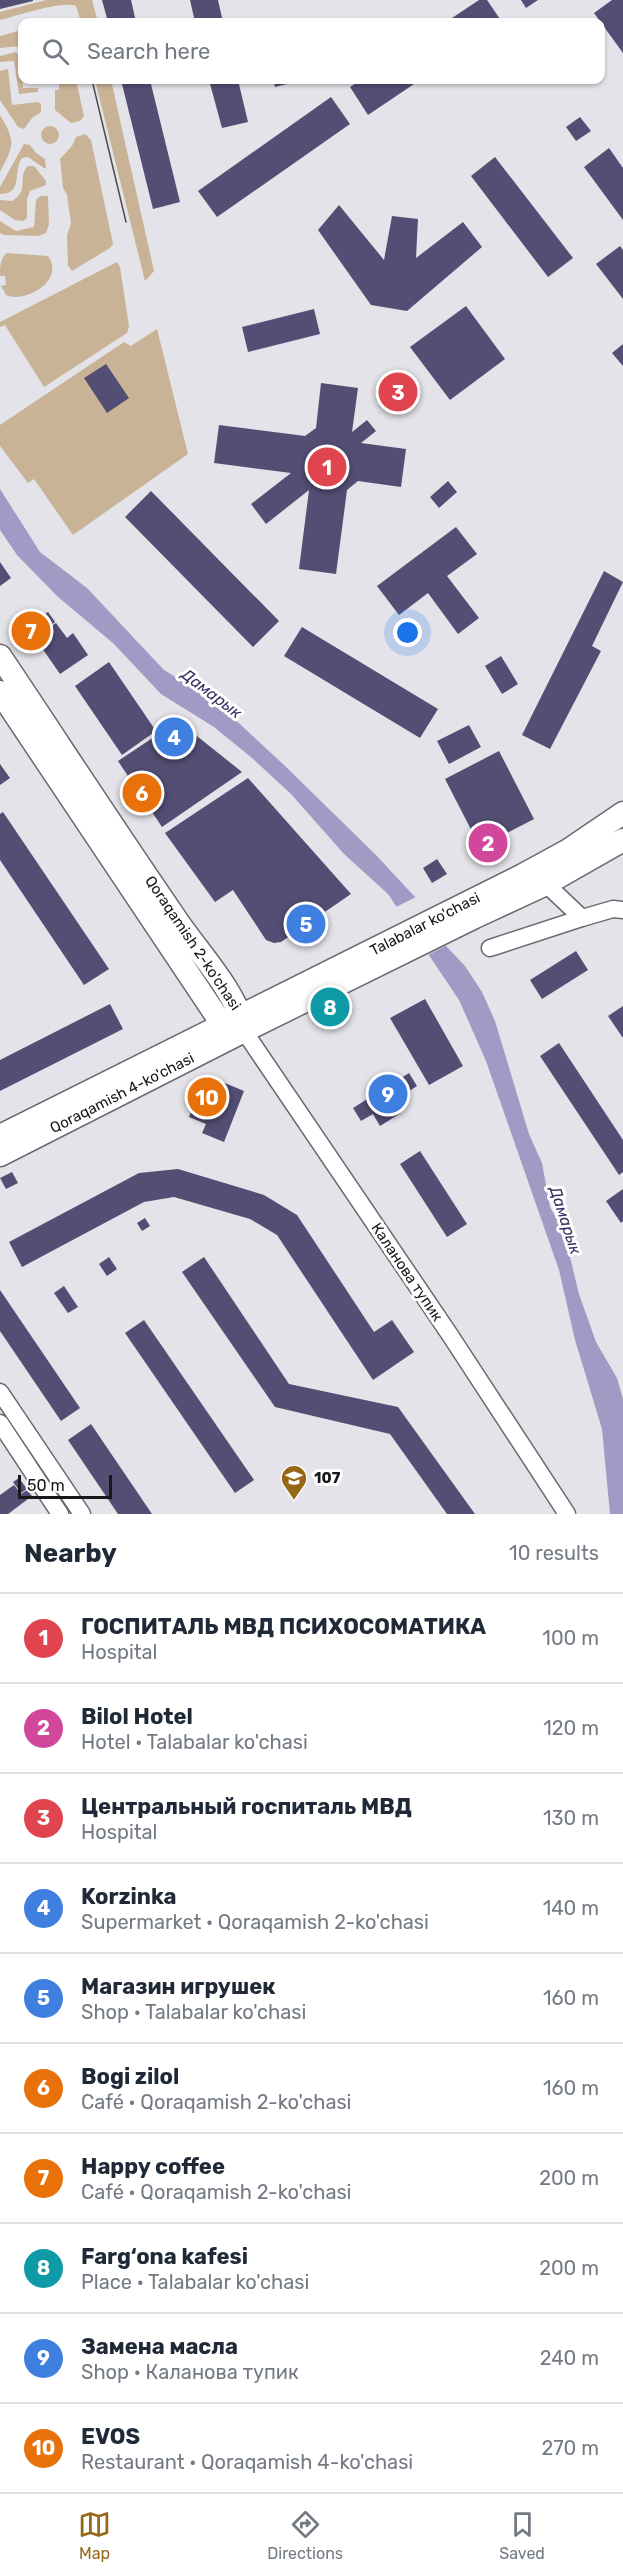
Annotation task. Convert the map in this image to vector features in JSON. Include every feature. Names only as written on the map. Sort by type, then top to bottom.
[{"type":"main road","name":"Qoraqamish 2-ko'chasi","points":[[0,656],[236,1023]]},
{"type":"main road","name":"Qoraqamish 2-ko'chasi","points":[[0,692],[236,1023]]},
{"type":"main road","name":"Talabalar ko'chasi","points":[[236,1023],[471,910],[623,813]]},
{"type":"main road","name":"Talabalar ko'chasi","points":[[471,910],[546,884],[623,840]]},
{"type":"main road","name":"Qoraqamish 4-ko'chasi","points":[[0,1136],[236,1023]]},
{"type":"main road","name":"Qoraqamish 4-ko'chasi","points":[[0,1155],[236,1023]]},
{"type":"street","points":[[546,884],[582,918]]},
{"type":"street","points":[[490,948],[613,909],[623,910]]},
{"type":"street","name":"Каланова тупик","points":[[236,1023],[450,1335],[567,1514]]},
{"type":"street","points":[[0,1392],[82,1514]]},
{"type":"street","points":[[0,1423],[60,1514]]},
{"type":"shaded area","points":[[46,0],[92,0],[97,18],[80,18],[76,6],[70,5],[50,7],[0,20],[0,12]]},
{"type":"shaded area","points":[[18,31],[18,46],[0,48],[0,36]]},
{"type":"shaded area","points":[[15,52],[18,54],[18,84],[23,84],[23,88],[38,88],[38,92],[19,94],[14,61],[0,62],[0,56]]},
{"type":"shaded area","points":[[8,69],[12,105],[38,102],[41,104],[41,112],[32,118],[24,129],[18,127],[0,100],[0,71]]},
{"type":"shaded area","points":[[59,84],[77,84],[84,116],[80,121],[71,123],[55,110],[55,90],[59,90]]},
{"type":"shaded area","points":[[96,84],[112,84],[154,271],[145,281]]},
{"type":"shaded area","points":[[0,115],[9,132],[11,144],[0,172]]},
{"type":"shaded area","points":[[50,126],[56,129],[59,135],[56,141],[50,144],[44,141],[41,135],[44,129]]},
{"type":"shaded area","points":[[85,134],[91,140],[113,244],[72,271],[68,266],[67,235],[71,223],[67,195],[63,188],[60,159],[72,146],[76,137]]},
{"type":"shaded area","points":[[24,144],[30,145],[45,159],[46,168],[28,157],[22,158],[15,186],[7,193],[0,194],[0,187]]},
{"type":"shaded area","points":[[28,166],[34,166],[46,181],[46,185],[30,191],[27,199],[27,218],[23,221],[15,220],[0,210],[0,200],[12,201],[18,197],[22,188],[23,175]]},
{"type":"shaded area","points":[[40,196],[48,196],[49,224],[46,233],[38,236],[0,233],[0,221],[16,231],[34,227],[36,200]]},
{"type":"shaded area","points":[[7,253],[48,256],[52,265],[52,273],[48,281],[41,288],[23,296],[6,295],[1,286],[6,285],[5,276],[0,276],[0,267]]},
{"type":"shaded area","points":[[117,262],[120,267],[129,326],[127,333],[44,387],[5,325],[0,327],[0,322]]},
{"type":"shaded area","points":[[157,329],[188,454],[73,535],[34,479],[28,483],[0,446],[0,425],[124,342],[131,346]]},
{"type":"shaded area","points":[[0,489],[40,552],[87,588],[164,670],[216,702],[376,855],[415,897],[446,946],[465,966],[482,992],[495,1021],[529,1134],[542,1163],[550,1207],[564,1232],[579,1294],[596,1342],[617,1378],[623,1399],[623,1514],[610,1514],[602,1429],[575,1340],[559,1270],[486,1061],[459,1000],[388,894],[344,854],[291,794],[214,727],[161,694],[114,644],[57,596],[17,555],[0,530]]},
{"type":"pier","points":[[418,896],[449,944],[426,956],[394,908]]},
{"type":"building","points":[[0,0],[33,0],[33,1],[0,9]]},
{"type":"building","points":[[102,0],[131,0],[135,18],[107,18]]},
{"type":"building","points":[[190,0],[218,0],[222,18],[194,18]]},
{"type":"building","points":[[479,0],[487,0],[499,18],[452,18]]},
{"type":"building","points":[[521,0],[538,0],[526,8]]},
{"type":"building","points":[[612,0],[623,0],[623,53],[605,28],[605,18],[598,18],[594,13]]},
{"type":"building","points":[[122,84],[151,84],[180,202],[153,209]]},
{"type":"building","points":[[210,84],[239,84],[248,122],[222,128]]},
{"type":"building","points":[[355,84],[414,84],[368,115],[350,87]]},
{"type":"building","points":[[331,97],[350,124],[217,217],[198,191]]},
{"type":"building","points":[[580,117],[591,131],[576,141],[566,127]]},
{"type":"building","points":[[609,148],[623,168],[623,220],[584,167]]},
{"type":"building","points":[[495,157],[573,258],[548,277],[471,176]]},
{"type":"building","points":[[339,205],[384,260],[392,216],[418,219],[416,258],[463,222],[482,247],[407,311],[371,305],[318,230]]},
{"type":"building","points":[[620,246],[623,250],[623,299],[596,264]]},
{"type":"building","points":[[466,306],[505,359],[450,400],[410,347]]},
{"type":"building","points":[[314,309],[320,334],[248,352],[242,327]]},
{"type":"building","points":[[623,344],[623,366],[612,353]]},
{"type":"building","points":[[106,364],[129,398],[107,413],[84,378]]},
{"type":"building","points":[[321,383],[358,388],[352,432],[367,420],[376,431],[361,443],[406,449],[401,487],[358,481],[347,490],[336,574],[299,569],[309,490],[266,524],[251,504],[291,473],[214,463],[219,425],[305,436],[316,428]]},
{"type":"building","points":[[448,481],[457,492],[439,508],[430,497]]},
{"type":"building","points":[[151,491],[279,621],[253,647],[125,517]]},
{"type":"building","points":[[456,527],[477,554],[447,576],[479,618],[458,634],[428,593],[399,615],[377,586]]},
{"type":"building","points":[[0,562],[11,578],[0,586]]},
{"type":"building","points":[[604,571],[623,582],[592,646],[601,651],[550,749],[522,735]]},
{"type":"building","points":[[48,612],[55,622],[35,636],[27,626]]},
{"type":"building","points":[[56,623],[67,638],[73,633],[88,655],[60,674],[35,638]]},
{"type":"building","points":[[302,627],[438,709],[420,738],[284,656]]},
{"type":"building","points":[[501,656],[518,684],[502,694],[485,666]]},
{"type":"building","points":[[109,662],[156,731],[122,755],[75,686]]},
{"type":"building","points":[[178,721],[242,772],[162,827],[118,761]]},
{"type":"building","points":[[469,725],[481,747],[449,764],[437,741]]},
{"type":"building","points":[[499,751],[534,819],[480,847],[445,779]]},
{"type":"building","points":[[0,764],[10,778],[0,785]]},
{"type":"building","points":[[248,778],[351,894],[281,942],[274,943],[266,940],[233,890],[215,902],[165,833]]},
{"type":"building","points":[[3,812],[109,969],[84,985],[0,860],[0,814]]},
{"type":"building","points":[[437,859],[447,874],[432,883],[423,868]]},
{"type":"building","points":[[576,951],[588,970],[542,999],[530,980]]},
{"type":"building","points":[[338,996],[344,1007],[322,1018],[317,1007]]},
{"type":"building","points":[[425,999],[463,1066],[429,1085],[390,1018]]},
{"type":"building","points":[[110,1004],[123,1029],[0,1091],[0,1060]]},
{"type":"building","points":[[623,1006],[623,1038],[608,1016]]},
{"type":"building","points":[[559,1043],[623,1140],[623,1172],[619,1175],[540,1056]]},
{"type":"building","points":[[409,1073],[417,1086],[393,1101],[401,1113],[380,1126],[373,1114],[361,1121],[353,1108]]},
{"type":"building","points":[[220,1081],[244,1091],[224,1142],[202,1133],[206,1124],[189,1117],[201,1085],[216,1091]]},
{"type":"building","points":[[420,1151],[467,1224],[447,1237],[400,1164]]},
{"type":"building","points":[[178,1169],[264,1195],[297,1215],[374,1332],[392,1320],[414,1352],[373,1380],[277,1235],[250,1219],[174,1197],[144,1202],[22,1267],[9,1242],[139,1173]]},
{"type":"building","points":[[12,1172],[18,1183],[6,1189],[0,1178]]},
{"type":"building","points":[[623,1189],[623,1221],[621,1223],[606,1201]]},
{"type":"building","points":[[145,1218],[150,1226],[142,1231],[137,1223]]},
{"type":"building","points":[[109,1257],[117,1269],[107,1276],[99,1264]]},
{"type":"building","points":[[204,1257],[289,1384],[398,1407],[475,1514],[447,1514],[390,1434],[275,1407],[182,1272]]},
{"type":"building","points":[[64,1286],[78,1307],[68,1313],[54,1293]]},
{"type":"building","points":[[0,1290],[80,1408],[61,1421],[0,1331]]},
{"type":"building","points":[[144,1320],[254,1480],[235,1493],[125,1333]]},
{"type":"building","points":[[91,1424],[152,1514],[118,1514],[68,1440]]},
{"type":"building","points":[[19,1478],[27,1489],[21,1493],[13,1482]]},
{"type":"building","points":[[14,1485],[21,1494],[27,1490],[32,1496],[8,1514],[0,1514],[0,1495]]},
{"type":"tram line","points":[[93,84],[126,222]]},
{"type":"place","name":"Центральный госпиталь МВД","points":[[398,392]]},
{"type":"place","name":"ГОСПИТАЛЬ МВД ПСИХОСОМАТИКА","points":[[327,467]]},
{"type":"place","name":"Happy coffee","points":[[31,631]]},
{"type":"place","name":"Korzinka","points":[[174,737]]},
{"type":"place","name":"Bogi zilol","points":[[142,793]]},
{"type":"place","name":"Bilol Hotel","points":[[488,843]]},
{"type":"place","name":"Магазин игрушек","points":[[306,924]]},
{"type":"place","name":"Farg‘ona kafesi","points":[[330,1007]]},
{"type":"place","name":"Замена масла","points":[[388,1094]]},
{"type":"place","name":"EVOS","points":[[207,1097]]},
{"type":"place","name":"107","points":[[294,1501]]},
{"type":"water label","name":"Дамарык","points":[[212,693]]},
{"type":"water label","name":"Дамарык","points":[[566,1220]]}]
